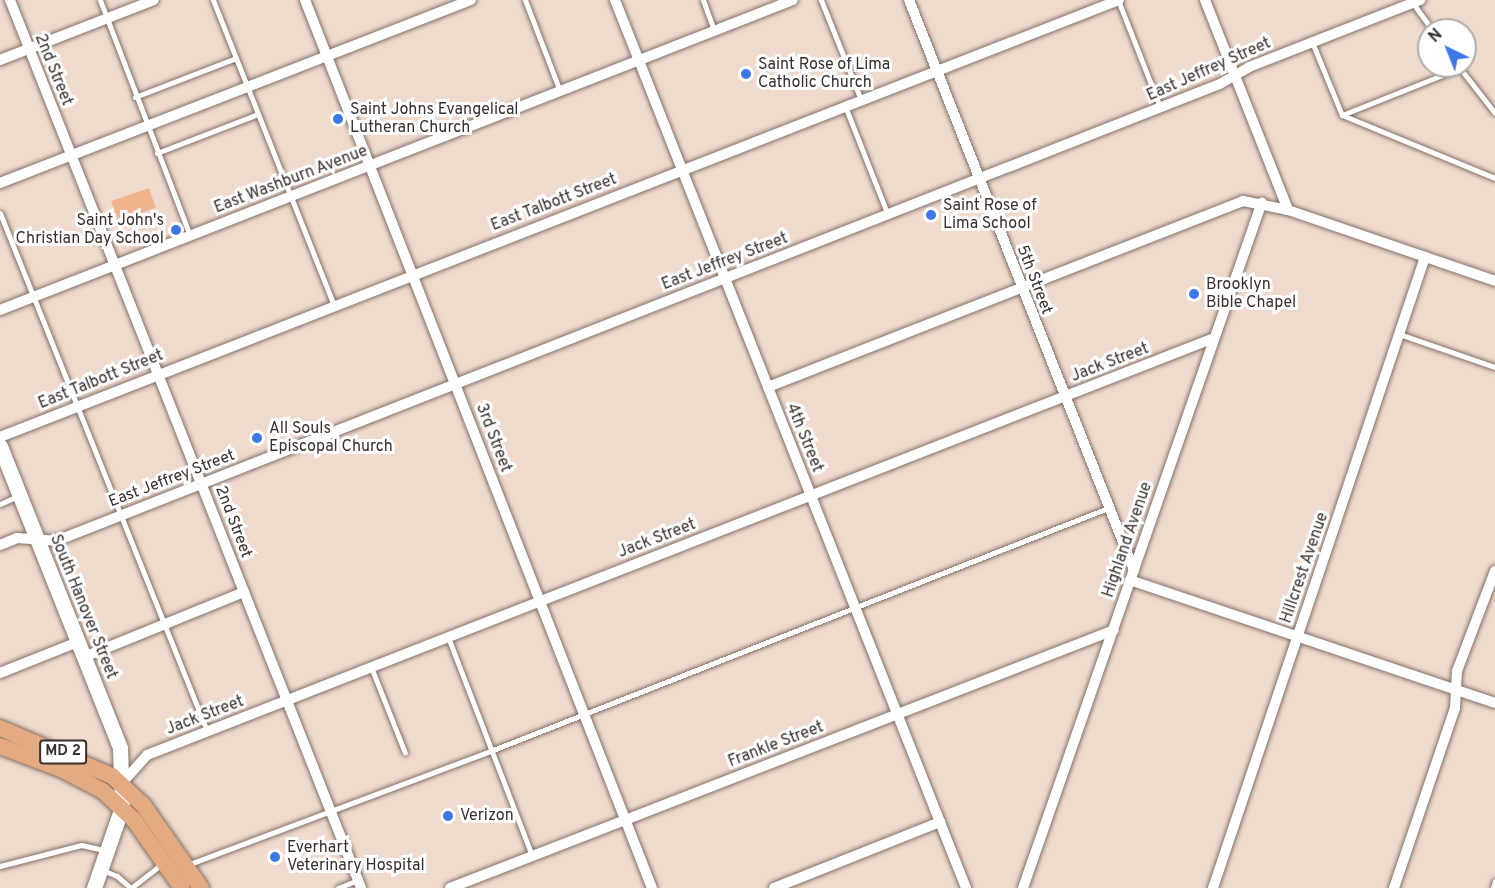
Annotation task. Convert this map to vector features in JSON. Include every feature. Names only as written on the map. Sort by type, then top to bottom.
[{"type":"main road","name":"South Hanover Street","points":[[0,446],[120,748],[122,807]]},
{"type":"main road","name":"MD 2","points":[[0,728],[67,753],[122,783],[144,806],[201,888]]},
{"type":"main road","name":"MD 2","points":[[0,746],[87,781],[122,807],[182,888]]},
{"type":"main road","points":[[91,887],[100,870],[122,807]]},
{"type":"street","name":"2nd Street","points":[[9,0],[359,884]]},
{"type":"street","points":[[0,60],[154,0]]},
{"type":"street","name":"3rd Street","points":[[305,0],[627,819],[652,888]]},
{"type":"street","points":[[0,183],[471,0]]},
{"type":"street","name":"4th Street","points":[[615,0],[966,888]]},
{"type":"street","name":"East Washburn Avenue","points":[[0,310],[794,0]]},
{"type":"street","name":"5th Street","points":[[909,0],[1108,508],[1132,575]]},
{"type":"street","name":"East Talbott Street","points":[[0,437],[1118,0]]},
{"type":"street","points":[[1205,0],[1288,210]]},
{"type":"street","name":"East Jeffrey Street","points":[[0,545],[17,538],[56,541],[1161,108],[1312,42],[1415,1]]},
{"type":"street","points":[[768,387],[1243,201],[1262,202],[1288,210],[1495,281]]},
{"type":"street","name":"Highland Avenue","points":[[1023,888],[1262,202]]},
{"type":"street","name":"Hillcrest Avenue","points":[[1213,888],[1425,257]]},
{"type":"street","name":"Jack Street","points":[[122,783],[147,755],[1214,338]]},
{"type":"street","points":[[1394,888],[1455,708],[1457,671],[1495,571]]},
{"type":"street","points":[[1132,575],[1298,637],[1495,704]]},
{"type":"street","points":[[84,657],[244,592]]},
{"type":"street","name":"Frankle Street","points":[[450,888],[1114,630]]},
{"type":"street","points":[[1,668],[78,642]]},
{"type":"street","points":[[774,888],[940,822]]},
{"type":"lane","points":[[100,0],[104,19],[190,236]]},
{"type":"lane","points":[[213,0],[333,305]]},
{"type":"lane","points":[[525,0],[561,91]]},
{"type":"lane","points":[[703,0],[714,31]]},
{"type":"lane","points":[[821,0],[861,100]]},
{"type":"lane","points":[[1118,0],[1161,108]]},
{"type":"lane","points":[[1415,1],[1425,18]]},
{"type":"lane","points":[[1312,42],[1342,115],[1495,178]]},
{"type":"lane","points":[[135,97],[236,58]]},
{"type":"lane","points":[[1342,115],[1432,78]]},
{"type":"lane","points":[[1468,78],[1495,113]]},
{"type":"lane","points":[[845,106],[888,214]]},
{"type":"lane","points":[[157,153],[258,114]]},
{"type":"lane","points":[[0,213],[207,732]]},
{"type":"lane","points":[[1400,334],[1495,367]]},
{"type":"lane","points":[[0,504],[20,496]]},
{"type":"lane","points":[[186,866],[493,750],[584,712],[1108,508]]},
{"type":"lane","points":[[448,637],[532,856]]},
{"type":"lane","points":[[371,667],[405,753]]},
{"type":"lane","points":[[0,866],[81,845],[106,850]]},
{"type":"lane","points":[[100,870],[117,876],[131,888],[164,862]]},
{"type":"lane","points":[[1493,888],[1495,881]]},
{"type":"lane","points":[[338,888],[359,884]]},
{"type":"shaded area","points":[[149,188],[156,208],[118,221],[111,201]]},
{"type":"place","name":"Saint Rose of Lima Catholic Church","points":[[746,74]]},
{"type":"place","name":"Saint Johns Evangelical Lutheran Church","points":[[338,119]]},
{"type":"place","name":"Saint Rose of Lima School","points":[[931,215]]},
{"type":"place","name":"Saint John's Christian Day School","points":[[176,230]]},
{"type":"place","name":"Brooklyn Bible Chapel","points":[[1194,294]]},
{"type":"place","name":"All Souls Episcopal Church","points":[[257,438]]},
{"type":"place","name":"Verizon","points":[[448,816]]},
{"type":"place","name":"Everhart Veterinary Hospital","points":[[275,857]]}]
